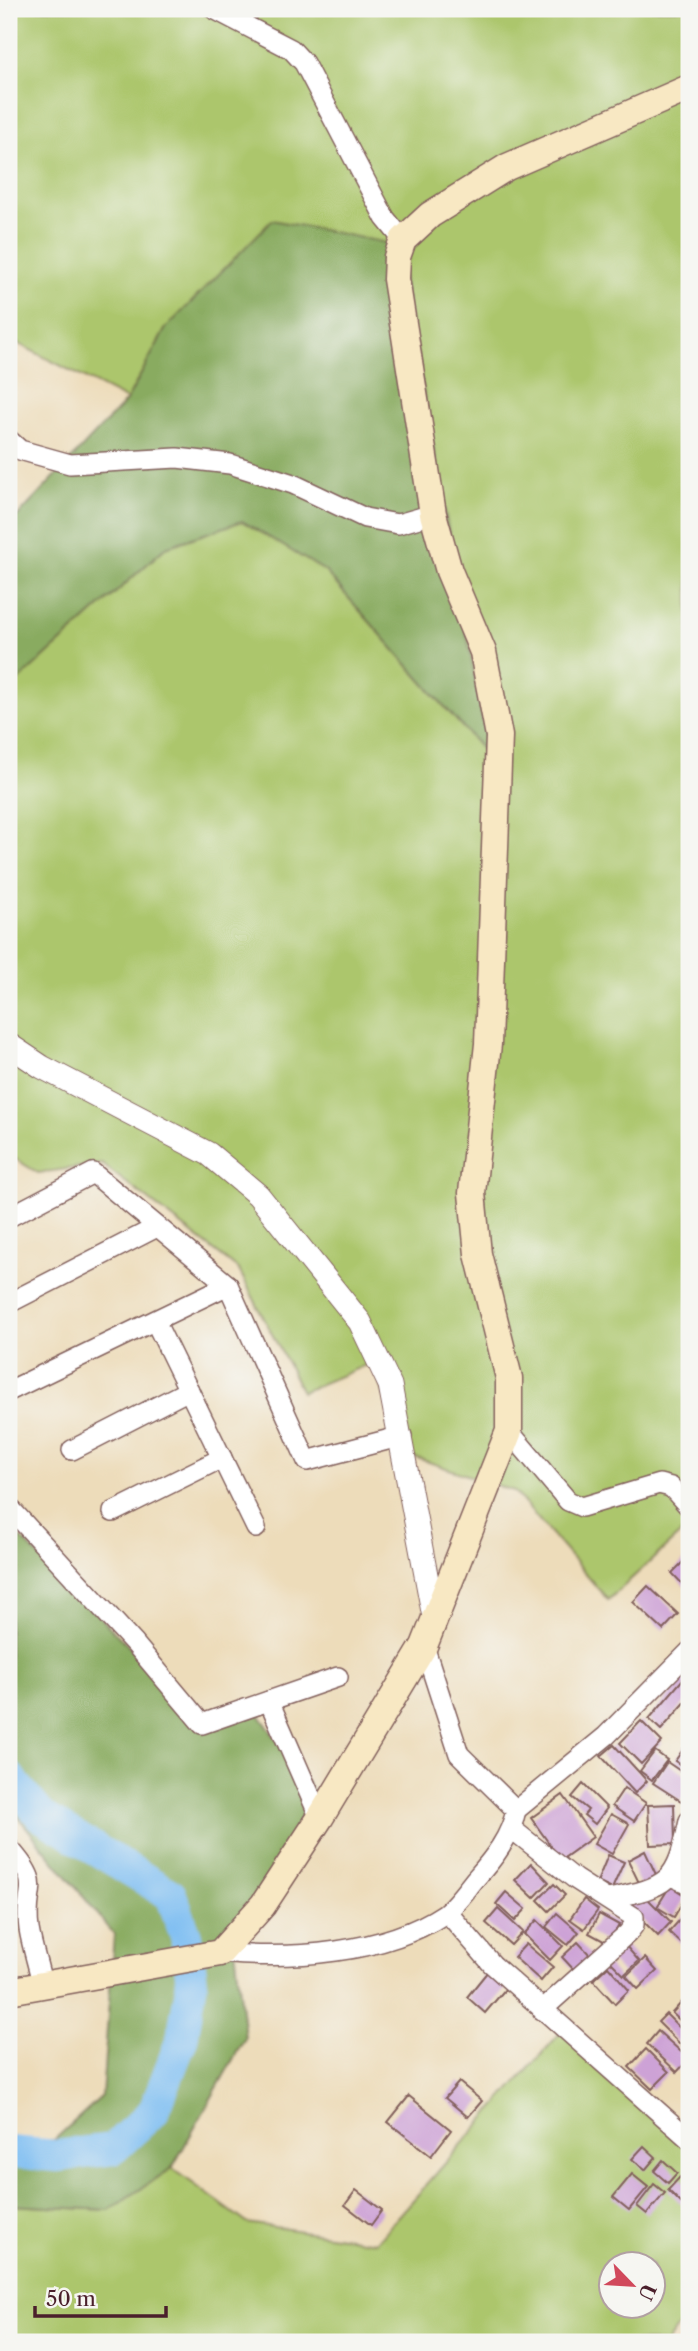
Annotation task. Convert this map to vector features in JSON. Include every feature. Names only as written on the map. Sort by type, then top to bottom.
[{"type":"main road","points":[[9,1991],[199,1957],[263,1905],[320,1818],[424,1646],[509,1431],[509,1378],[478,1254],[472,1193],[488,1044],[499,736],[483,652],[449,571],[433,514],[396,279],[397,257],[403,240],[430,215],[507,167],[685,90]]},
{"type":"street","points":[[214,9],[291,49],[303,64],[385,218],[403,240]]},
{"type":"street","points":[[13,449],[70,464],[177,458],[230,464],[293,484],[365,518],[398,524],[433,514]]},
{"type":"street","points":[[9,1045],[42,1067],[209,1154],[258,1195],[360,1322],[390,1385],[435,1617]]},
{"type":"street","points":[[9,1217],[93,1173],[228,1285],[307,1461],[401,1436]]},
{"type":"street","points":[[9,1303],[157,1227]]},
{"type":"street","points":[[9,1391],[228,1285]]},
{"type":"street","points":[[155,1321],[256,1528]]},
{"type":"street","points":[[72,1450],[189,1390]]},
{"type":"street","points":[[509,1431],[568,1501],[582,1507],[659,1484],[671,1487],[689,1507]]},
{"type":"street","points":[[113,1512],[222,1458]]},
{"type":"street","points":[[9,1507],[135,1644],[202,1724],[338,1677]]},
{"type":"street","points":[[424,1646],[459,1754],[514,1819],[575,1879],[634,1917],[634,1926],[542,2010]]},
{"type":"street","points":[[199,1957],[267,1958],[318,1954],[397,1936],[424,1926],[447,1912],[485,1868],[514,1819],[606,1736],[689,1652]]},
{"type":"street","points":[[269,1701],[320,1818]]},
{"type":"street","points":[[608,1899],[652,1889],[671,1876],[683,1853],[689,1821]]},
{"type":"street","points":[[9,1848],[28,1869],[32,1888],[29,1926],[43,1983]]},
{"type":"street","points":[[671,1876],[689,1884]]},
{"type":"street","points":[[447,1912],[492,1964],[689,2139]]},
{"type":"green space","points":[[9,9],[689,9],[689,1526],[608,1600],[514,1491],[405,1454],[373,1362],[302,1392],[239,1270],[102,1164],[38,1173],[9,1155],[9,689],[166,547],[242,521],[325,571],[488,756],[166,328],[127,400],[9,339]]},
{"type":"green space","points":[[272,220],[397,245],[489,757],[325,571],[242,521],[166,547],[9,689],[9,520],[19,515],[127,400],[166,328]]},
{"type":"green space","points":[[9,1526],[203,1721],[256,1710],[314,1792],[235,1947],[245,2038],[172,2168],[109,2210],[9,2205],[9,2145],[54,2140],[102,2096],[114,1934],[9,1806]]},
{"type":"green space","points":[[561,2032],[689,2147],[689,2311],[667,2342],[9,2342],[9,2205],[109,2210],[172,2168],[247,2223],[376,2242]]},
{"type":"building","points":[[687,1558],[689,1560],[689,1591],[672,1573]]},
{"type":"building","points":[[648,1586],[678,1614],[663,1630],[633,1602]]},
{"type":"building","points":[[684,1678],[689,1682],[689,1698],[661,1730],[649,1719]]},
{"type":"building","points":[[641,1721],[662,1742],[641,1764],[620,1743]]},
{"type":"building","points":[[689,1741],[689,1771],[675,1761]]},
{"type":"building","points":[[614,1745],[647,1781],[635,1793],[601,1756]]},
{"type":"building","points":[[655,1751],[667,1760],[652,1780],[640,1771]]},
{"type":"building","points":[[667,1762],[689,1777],[689,1789],[681,1801],[653,1783]]},
{"type":"building","points":[[583,1784],[607,1808],[595,1824],[584,1815],[588,1810],[572,1797]]},
{"type":"building","points":[[624,1788],[646,1803],[634,1821],[612,1806]]},
{"type":"building","points":[[563,1795],[593,1837],[561,1860],[531,1818]]},
{"type":"building","points":[[674,1804],[675,1844],[650,1845],[648,1805]]},
{"type":"building","points":[[611,1814],[629,1824],[612,1854],[594,1844]]},
{"type":"building","points":[[645,1851],[659,1881],[642,1889],[628,1860]]},
{"type":"building","points":[[608,1855],[624,1862],[612,1889],[597,1882]]},
{"type":"building","points":[[531,1863],[549,1882],[534,1898],[515,1880]]},
{"type":"building","points":[[554,1884],[565,1895],[549,1911],[538,1900]]},
{"type":"building","points":[[670,1886],[686,1896],[674,1917],[657,1907]]},
{"type":"building","points":[[506,1892],[526,1909],[515,1921],[496,1904]]},
{"type":"building","points":[[643,1894],[671,1922],[658,1936],[629,1907]]},
{"type":"building","points":[[584,1899],[598,1910],[584,1929],[570,1919]]},
{"type":"building","points":[[498,1909],[523,1932],[511,1945],[486,1923]]},
{"type":"building","points":[[557,1913],[579,1932],[568,1945],[546,1927]]},
{"type":"building","points":[[599,1914],[619,1925],[609,1944],[589,1933]]},
{"type":"building","points":[[685,1914],[689,1918],[689,1951],[669,1932]]},
{"type":"building","points":[[537,1920],[563,1946],[550,1960],[524,1934]]},
{"type":"building","points":[[578,1942],[591,1956],[575,1971],[562,1957]]},
{"type":"building","points":[[526,1944],[553,1967],[541,1981],[514,1957]]},
{"type":"building","points":[[625,1945],[639,1961],[624,1975],[609,1960]]},
{"type":"building","points":[[645,1958],[657,1971],[638,1989],[626,1976]]},
{"type":"building","points":[[608,1966],[629,1990],[615,2004],[593,1980]]},
{"type":"building","points":[[488,1971],[507,1987],[485,2013],[467,1997]]},
{"type":"building","points":[[683,2001],[689,2006],[689,2029],[672,2013]]},
{"type":"building","points":[[666,2014],[689,2037],[688,2052],[658,2022]]},
{"type":"building","points":[[658,2031],[689,2059],[677,2072],[647,2044]]},
{"type":"building","points":[[646,2049],[669,2072],[652,2089],[629,2067]]},
{"type":"building","points":[[459,2082],[482,2101],[468,2117],[445,2098]]},
{"type":"building","points":[[409,2096],[451,2130],[431,2156],[388,2122]]},
{"type":"building","points":[[644,2146],[656,2157],[645,2170],[632,2159]]},
{"type":"building","points":[[663,2160],[677,2173],[668,2183],[654,2171]]},
{"type":"building","points":[[632,2174],[648,2187],[629,2210],[613,2197]]},
{"type":"building","points":[[680,2177],[689,2186],[689,2211],[668,2190]]},
{"type":"building","points":[[654,2184],[665,2193],[647,2214],[637,2206]]},
{"type":"building","points":[[356,2190],[382,2210],[371,2225],[345,2205]]},
{"type":"waterway","points":[[9,1777],[41,1816],[171,1895],[186,1936],[192,1982],[182,2039],[154,2111],[113,2149],[57,2156],[9,2152]]}]
